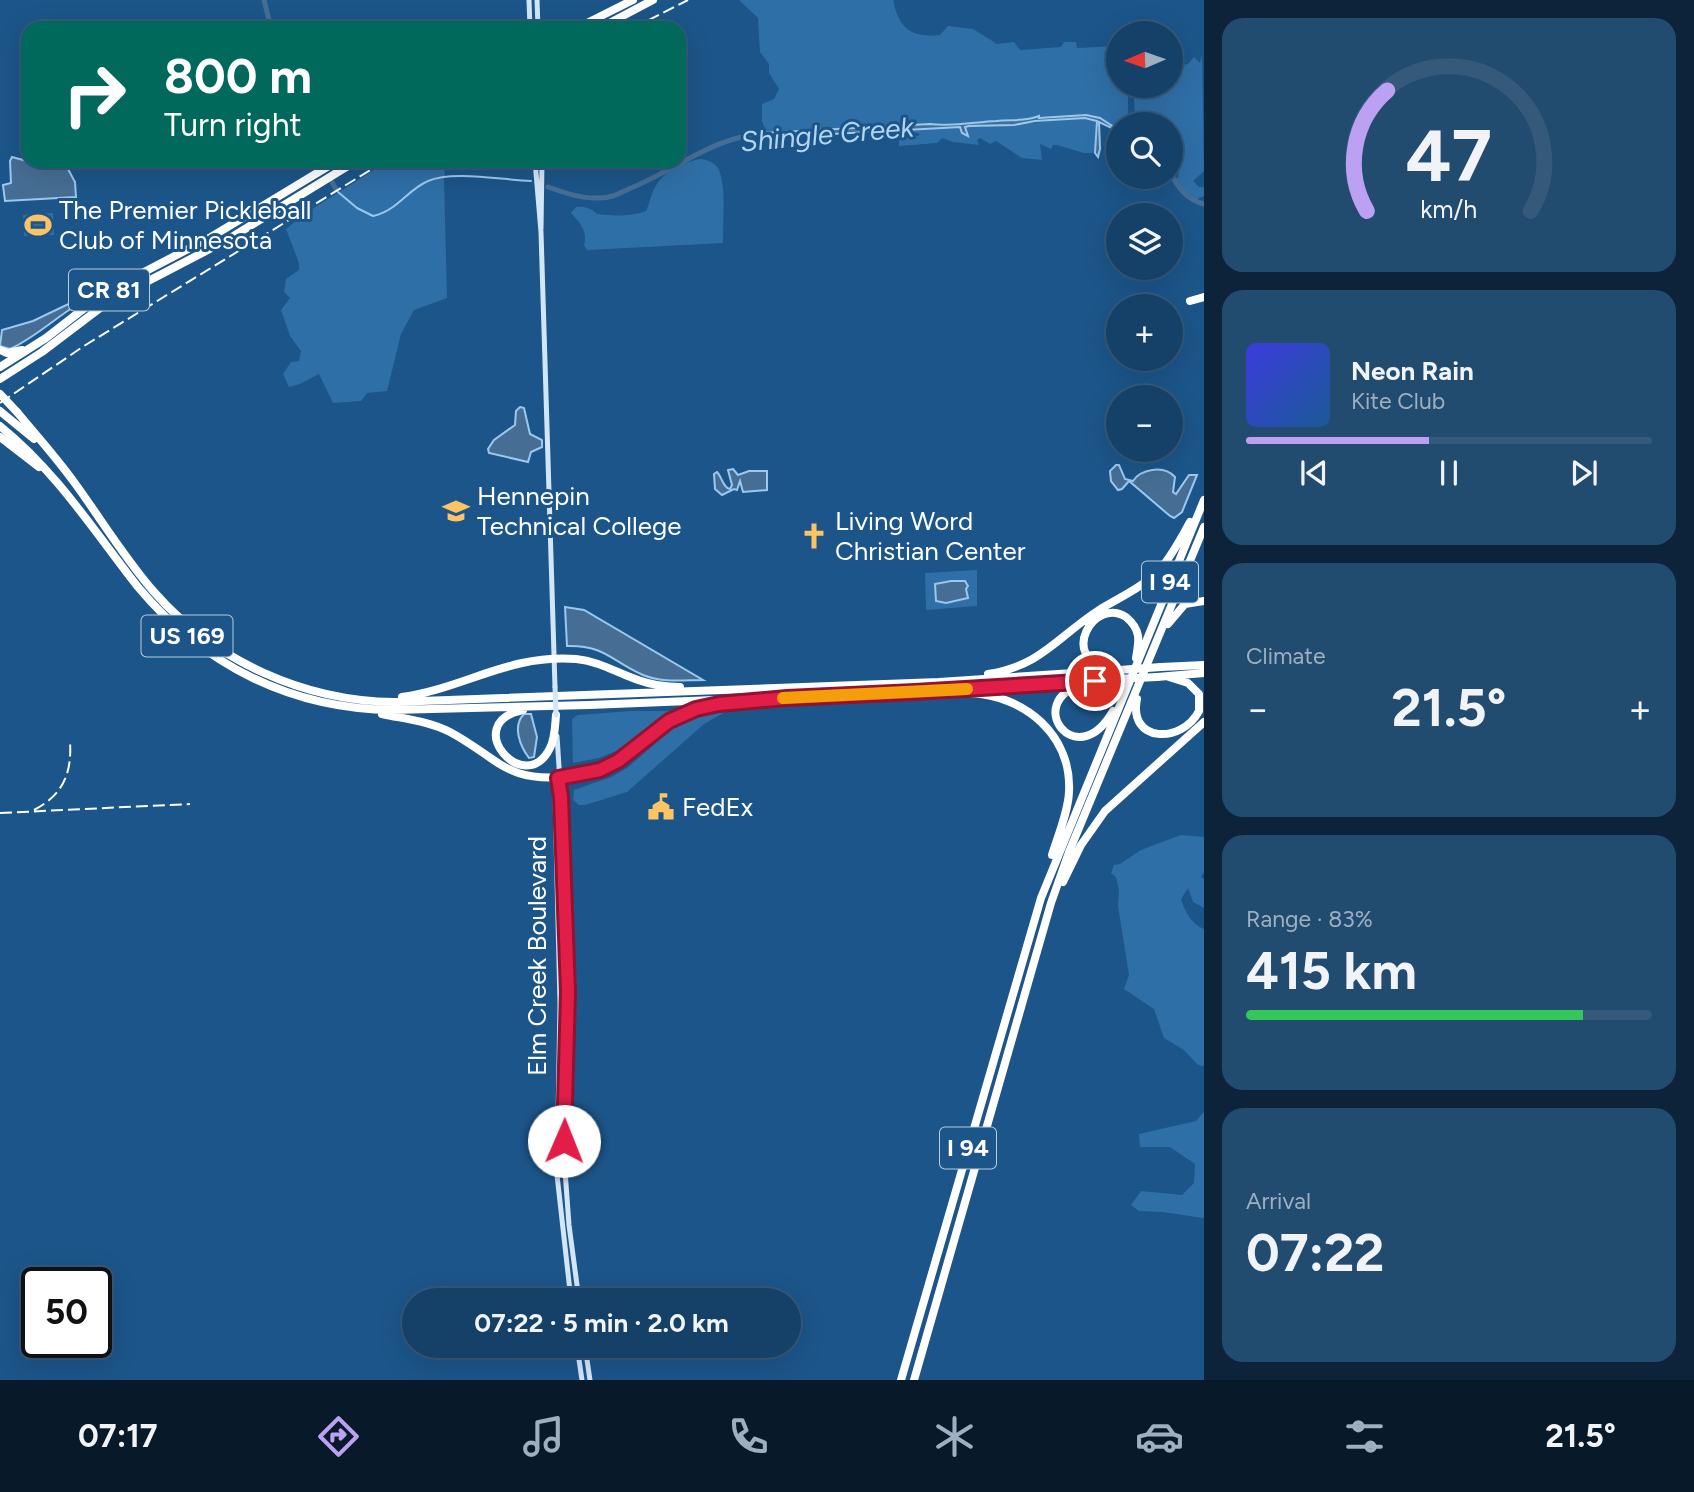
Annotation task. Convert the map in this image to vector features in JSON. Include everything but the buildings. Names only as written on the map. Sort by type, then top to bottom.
[{"type":"highway","points":[[591,21],[633,0]]},
{"type":"highway","points":[[613,21],[653,0]]},
{"type":"highway","name":"CR 81","points":[[0,367],[29,349],[104,293],[211,237],[325,168]]},
{"type":"highway","name":"CR 81","points":[[0,379],[42,352],[108,302],[227,240],[345,168]]},
{"type":"highway","points":[[1191,301],[1204,297]]},
{"type":"highway","points":[[0,385],[45,354],[64,335]]},
{"type":"highway","points":[[0,350],[7,354],[29,349]]},
{"type":"highway","points":[[0,394],[72,479]]},
{"type":"highway","name":"US 169","points":[[0,411],[28,434],[72,479],[146,582],[189,626],[207,641],[249,667],[294,685],[334,695],[394,702],[1118,675],[1169,677],[1204,673]]},
{"type":"highway","name":"US 169","points":[[0,426],[43,465],[166,618],[196,643],[260,682],[314,701],[362,709],[787,698],[915,692],[1204,665]]},
{"type":"highway","points":[[0,437],[63,489]]},
{"type":"highway","points":[[939,682],[1003,671],[1026,663],[1051,649],[1096,612],[1142,585],[1159,570],[1171,555],[1204,497]]},
{"type":"highway","name":"I 94","points":[[901,1380],[1035,916],[1204,497]]},
{"type":"highway","name":"I 94","points":[[914,1380],[1039,943],[1069,852],[1204,527]]},
{"type":"highway","points":[[1169,677],[1190,684],[1199,694],[1200,706],[1197,716],[1186,727],[1173,733],[1156,734],[1145,729],[1136,714],[1136,702],[1147,668],[1169,623],[1179,610],[1188,603],[1204,601]]},
{"type":"highway","points":[[1118,675],[1096,664],[1084,650],[1087,629],[1095,620],[1104,615],[1120,614],[1134,625],[1138,636],[1136,664]]},
{"type":"highway","points":[[334,695],[403,697],[432,691],[510,665],[555,659],[578,659],[596,663],[636,680],[658,685],[739,690]]},
{"type":"highway","points":[[1185,666],[1204,659]]},
{"type":"highway","points":[[1118,675],[1082,685],[1065,693],[1058,701],[1055,711],[1057,724],[1063,731],[1080,738],[1096,732],[1109,716],[1132,674]]},
{"type":"highway","points":[[915,692],[979,693],[1008,700],[1036,716],[1059,743],[1067,768],[1068,802],[1035,916]]},
{"type":"highway","points":[[362,709],[438,727],[512,772],[558,778],[600,770],[618,761],[662,725],[687,712],[719,704],[787,698]]},
{"type":"highway","points":[[556,715],[552,742],[542,758],[531,764],[521,764],[511,761],[501,752],[498,730],[504,719],[514,712],[589,705]]},
{"type":"highway","points":[[1039,943],[1066,875],[1093,826],[1124,793],[1204,722]]},
{"type":"main road","points":[[529,0],[534,21]]},
{"type":"main road","points":[[536,21],[537,0]]},
{"type":"main road","points":[[536,168],[541,232]]},
{"type":"main road","points":[[541,168],[541,232]]},
{"type":"main road","name":"Elm Creek Boulevard","points":[[541,232],[558,778],[561,797],[568,992],[564,1157],[577,1288]]},
{"type":"main road","name":"Elm Creek Boulevard","points":[[558,778],[555,796],[560,1004],[556,1147],[559,1208],[569,1288]]},
{"type":"main road","points":[[579,1358],[582,1380]]},
{"type":"main road","points":[[587,1358],[590,1380]]},
{"type":"shaded area","points":[[739,0],[893,0],[903,24],[921,35],[940,35],[948,26],[973,29],[997,44],[1014,42],[1020,50],[1061,47],[1064,42],[1076,42],[1077,48],[1106,47],[1106,98],[1128,98],[1128,112],[1106,112],[1106,124],[1086,115],[1047,119],[1038,116],[1027,121],[766,132],[762,121],[762,104],[774,99],[779,89],[769,73],[769,64],[760,52],[758,18]]},
{"type":"shaded area","points":[[1202,54],[1204,171],[1193,181],[1199,187],[1204,187],[1204,196],[1197,199],[1182,189],[1183,112],[1135,112],[1134,98],[1183,98],[1183,65],[1188,64],[1194,57],[1200,63]]},
{"type":"shaded area","points":[[1085,118],[1097,121],[1095,153],[1084,153],[1057,145],[1053,145],[1051,149],[1040,144],[1042,160],[1022,158],[996,141],[990,144],[980,138],[977,140],[979,145],[942,138],[937,143],[899,146],[899,140],[920,135],[893,131],[962,129],[974,124],[1015,125]]},
{"type":"shaded area","points":[[701,159],[709,161],[719,170],[724,197],[723,243],[587,250],[582,228],[571,213],[576,207],[610,215],[646,211],[661,179],[676,168],[686,168],[686,163]]},
{"type":"shaded area","points":[[377,168],[444,168],[447,298],[414,310],[401,334],[387,391],[367,393],[361,401],[333,403],[319,374],[289,387],[283,374],[291,362],[299,361],[301,351],[290,336],[281,310],[290,298],[284,292],[286,279],[299,270],[299,263],[286,229],[306,213]]},
{"type":"shaded area","name":"The Premier Pickleball Club of Minnesota","points":[[53,213],[54,235],[24,236],[23,215]]},
{"type":"shaded area","points":[[977,570],[977,606],[926,610],[925,573]]},
{"type":"shaded area","points":[[725,709],[727,711],[704,724],[627,792],[585,805],[579,805],[573,800],[574,790],[611,777],[627,768],[679,723],[700,714]]},
{"type":"shaded area","points":[[674,711],[616,751],[599,758],[573,763],[572,719],[578,715]]},
{"type":"shaded area","points":[[1181,835],[1204,837],[1204,872],[1201,877],[1204,879],[1204,908],[1193,902],[1188,888],[1181,899],[1189,917],[1204,929],[1204,1066],[1198,1065],[1184,1050],[1164,1038],[1154,1009],[1124,989],[1129,975],[1118,906],[1119,890],[1116,877],[1111,873],[1114,865],[1141,850]]},
{"type":"shaded area","points":[[1204,1112],[1204,1218],[1139,1211],[1131,1205],[1141,1191],[1182,1195],[1194,1183],[1195,1164],[1170,1147],[1140,1147],[1139,1134],[1196,1121]]},
{"type":"water","points":[[1086,115],[1106,122],[1106,125],[1099,122],[1098,157],[1095,153],[1097,121],[1085,118],[969,126],[965,127],[968,136],[962,133],[960,127],[777,137],[762,133],[955,125]]},
{"type":"water","points":[[12,157],[21,159],[21,168],[68,169],[75,182],[76,197],[5,201],[3,185],[11,183]]},
{"type":"water","points":[[81,298],[80,303],[19,344],[10,349],[0,346],[2,330],[33,321]]},
{"type":"water","points":[[520,407],[524,408],[530,434],[542,440],[542,447],[531,452],[528,462],[489,453],[488,449],[494,440],[515,425],[516,411]]},
{"type":"water","points":[[1119,465],[1125,479],[1133,481],[1146,471],[1170,473],[1175,477],[1173,492],[1176,494],[1189,475],[1197,475],[1182,512],[1174,518],[1129,481],[1118,490],[1111,481],[1110,471]]},
{"type":"water","points":[[733,469],[738,475],[749,471],[767,471],[767,490],[743,492],[740,481],[737,490],[722,495],[715,489],[714,474],[717,472],[730,489],[732,485],[728,470]]},
{"type":"water","points":[[965,581],[968,598],[946,603],[936,601],[935,584]]},
{"type":"water","points":[[565,607],[584,610],[703,680],[650,678],[599,651],[567,646]]},
{"type":"water","points":[[524,714],[531,714],[537,737],[534,757],[529,758],[520,742],[518,730],[518,724]]},
{"type":"waterway","name":"Shingle Creek","points":[[264,0],[269,21]]},
{"type":"waterway","name":"Shingle Creek","points":[[686,161],[734,139],[770,134]]},
{"type":"waterway","name":"Shingle Creek","points":[[548,187],[580,197],[608,197],[672,168]]},
{"type":"waterway","name":"Shingle Creek","points":[[338,192],[357,208],[373,216],[389,210],[421,185],[438,178],[464,176],[531,181]]},
{"type":"waterway","name":"Shingle Creek","points":[[332,182],[336,189]]},
{"type":"waterway","name":"Shingle Creek","points":[[1181,189],[1204,204]]},
{"type":"railway","points":[[647,21],[688,0]]},
{"type":"railway","points":[[0,403],[84,346],[374,168]]},
{"type":"railway","points":[[34,810],[52,797],[64,782],[69,764],[70,742]]},
{"type":"railway","points":[[0,813],[190,804]]},
{"type":"slow traffic","points":[[783,698],[967,689]]},
{"type":"place","name":"The Premier Pickleball Club of Minnesota","points":[[38,225]]},
{"type":"place","name":"Hennepin Technical College","points":[[456,511]]},
{"type":"place","name":"Living Word Christian Center","points":[[814,536]]},
{"type":"place","name":"FedEx","points":[[661,807]]},
{"type":"route","points":[[564,1141],[568,992],[561,797],[558,778],[585,775],[600,770],[618,761],[669,721],[687,712],[719,704],[1095,681]]}]
